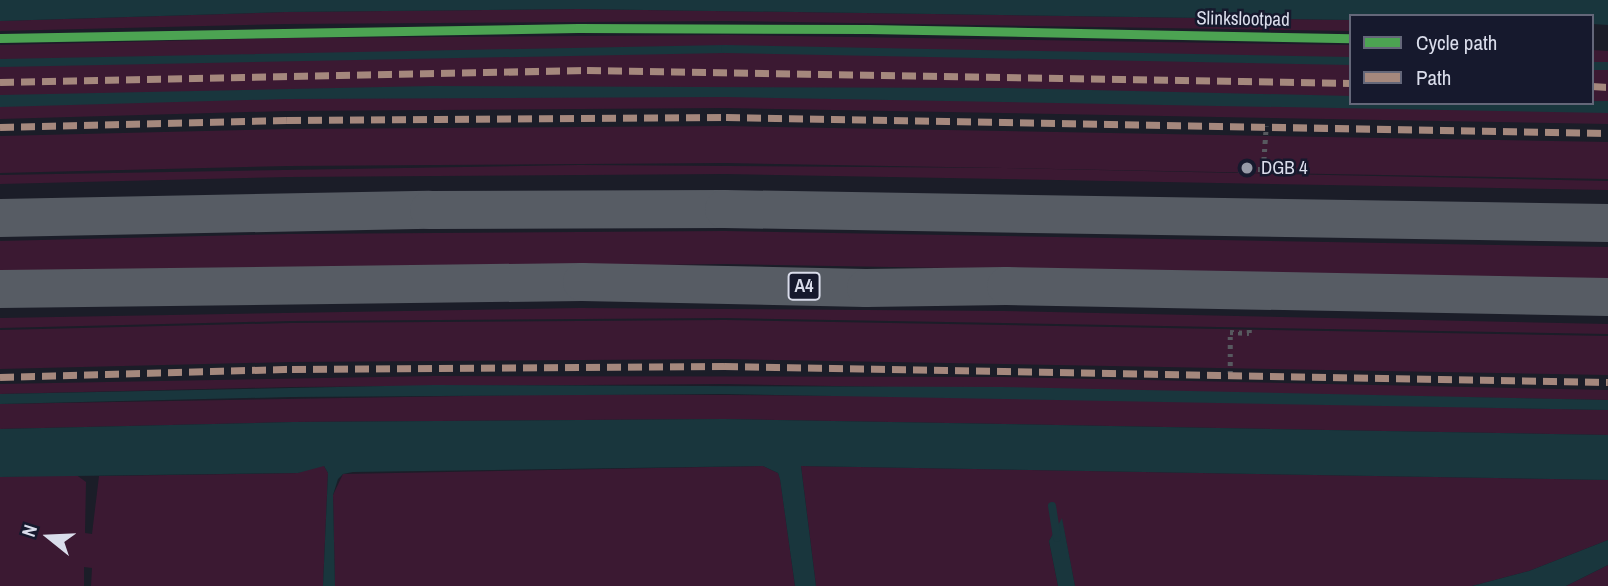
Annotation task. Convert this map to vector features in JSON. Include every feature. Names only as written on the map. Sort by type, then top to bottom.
[{"type":"highway","points":[[0,218],[724,209],[1608,223]]},
{"type":"highway","name":"A4","points":[[0,289],[582,282],[866,288],[1020,286],[1608,297]]},
{"type":"path","points":[[1241,173],[1241,168],[1263,169],[1266,126]]},
{"type":"path","points":[[1230,374],[1230,332],[1249,333],[1249,326]]},
{"type":"shaded area","points":[[0,0],[1608,0],[1608,25],[1594,24],[1594,14],[1349,14],[1349,20],[578,9],[285,12],[0,21]]},
{"type":"shaded area","points":[[578,9],[1349,20],[1349,31],[726,21],[286,24],[0,31],[0,21],[285,12]]},
{"type":"shaded area","points":[[726,35],[1349,45],[1349,105],[1594,105],[1594,50],[1608,51],[1608,124],[725,108],[287,111],[0,119],[0,45],[286,38]]},
{"type":"shaded area","points":[[431,86],[1007,88],[1349,96],[1349,105],[1594,105],[1594,101],[1608,101],[1608,113],[726,97],[287,99],[0,107],[0,95]]},
{"type":"shaded area","points":[[725,126],[1608,142],[1608,179],[725,163],[288,166],[0,173],[0,136],[288,129]]},
{"type":"shaded area","points":[[579,165],[1005,168],[1608,181],[1608,190],[725,174],[288,177],[0,184],[0,175]]},
{"type":"shaded area","points":[[725,231],[1608,247],[1608,280],[725,264],[0,274],[0,241],[289,234]]},
{"type":"shaded area","points":[[580,308],[1003,311],[1608,324],[1608,334],[725,318],[291,321],[0,328],[0,318]]},
{"type":"shaded area","points":[[725,320],[1608,336],[1608,375],[725,359],[291,362],[0,369],[0,330],[291,323]]},
{"type":"shaded area","points":[[434,376],[1002,377],[1608,390],[1608,400],[725,384],[292,387],[0,394],[0,384]]},
{"type":"shaded area","points":[[434,385],[1001,387],[1608,400],[1608,410],[724,394],[292,397],[0,404],[0,394]]},
{"type":"shaded area","points":[[580,394],[1001,397],[1608,410],[1608,435],[724,419],[293,422],[0,429],[0,404]]},
{"type":"shaded area","points":[[724,419],[1608,435],[1608,480],[801,466],[816,586],[795,586],[780,479],[778,473],[763,466],[353,472],[343,474],[338,479],[333,495],[335,586],[323,586],[328,473],[324,466],[298,473],[0,477],[0,429],[293,422]]},
{"type":"shaded area","points":[[315,466],[324,466],[328,473],[323,586],[91,586],[92,568],[84,567],[84,586],[0,586],[0,477],[75,474],[86,482],[85,533],[92,534],[99,476],[298,473]]},
{"type":"shaded area","points":[[763,466],[778,473],[780,478],[795,586],[335,586],[333,495],[343,474]]},
{"type":"shaded area","points":[[801,466],[1608,480],[1608,540],[1529,571],[1472,586],[1075,586],[1062,520],[1049,541],[1058,586],[816,586]]},
{"type":"shaded area","points":[[1062,518],[1075,586],[1058,586],[1049,541]]},
{"type":"shaded area","points":[[1608,540],[1608,565],[1566,586],[1472,586],[1529,571]]},
{"type":"shaded area","points":[[1608,565],[1608,586],[1566,586]]},
{"type":"waterway","points":[[0,63],[725,49],[1349,61]]},
{"type":"waterway","points":[[1594,66],[1608,66]]},
{"type":"waterway","points":[[1052,506],[1057,538]]},
{"type":"marked path","points":[[0,82],[587,70],[1349,83]]},
{"type":"marked path","points":[[1594,86],[1608,87]]},
{"type":"marked path","points":[[0,127],[287,120],[726,117],[1608,133]]},
{"type":"marked path","points":[[0,377],[292,369],[724,366],[1608,382]]},
{"type":"cycle path","name":"Slinkslootpad","points":[[0,38],[578,28],[869,29],[1349,38]]},
{"type":"place","name":"DGB 4","points":[[1247,168]]}]
